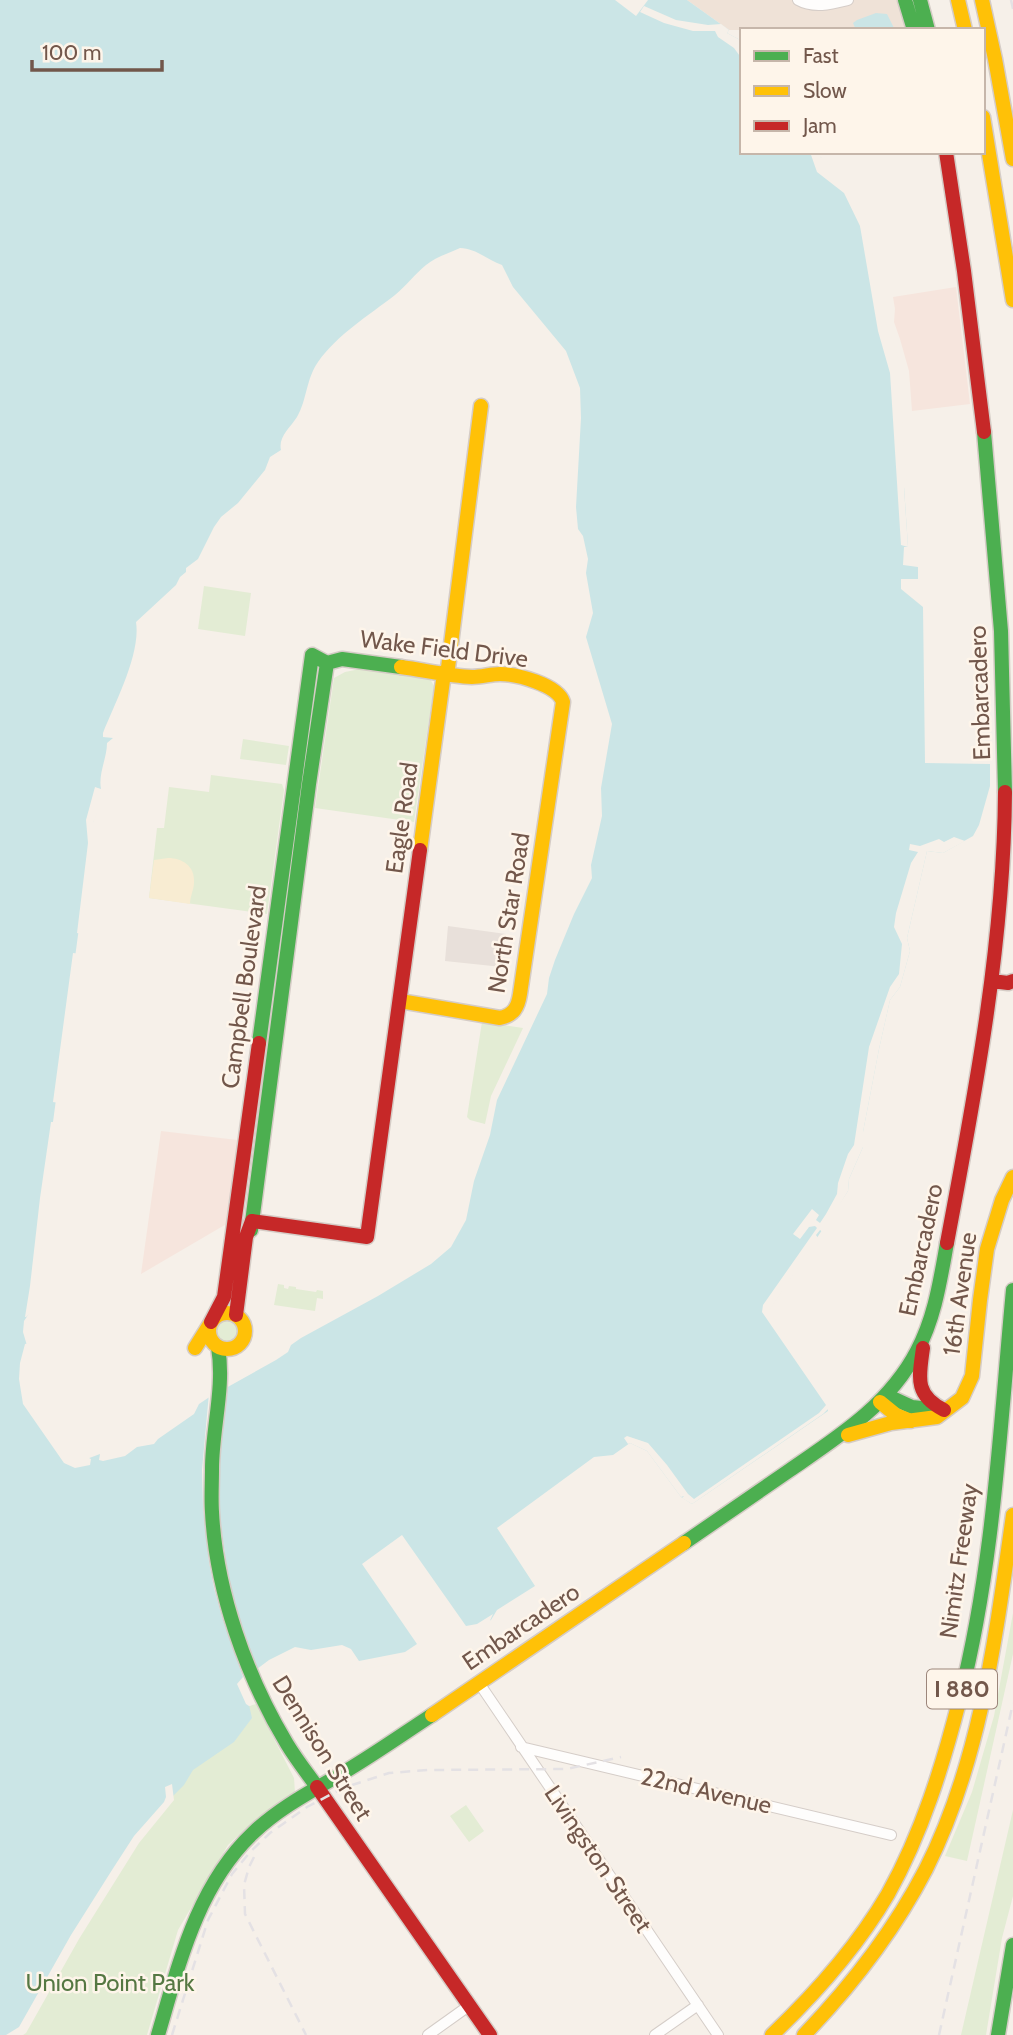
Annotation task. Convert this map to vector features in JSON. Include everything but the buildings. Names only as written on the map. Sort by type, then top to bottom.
[{"type":"main road","points":[[905,0],[913,28]]},
{"type":"main road","points":[[920,0],[927,28]]},
{"type":"main road","points":[[958,0],[965,28]]},
{"type":"main road","points":[[982,0],[1013,159]]},
{"type":"main road","points":[[985,129],[1013,300]]},
{"type":"main road","name":"Embarcadero","points":[[158,2035],[197,1912],[214,1881],[243,1842],[317,1788],[479,1683],[856,1424],[883,1398],[915,1357],[924,1339],[937,1299],[992,981],[1001,903],[1006,810],[999,584],[970,300],[946,154]]},
{"type":"main road","points":[[976,154],[991,237],[1011,281]]},
{"type":"main road","name":"Eagle Road","points":[[252,1221],[367,1237],[444,673],[448,668],[481,406]]},
{"type":"main road","name":"Wake Field Drive","points":[[312,655],[327,663],[342,659],[474,677],[500,674],[522,677],[554,690],[561,695],[564,702]]},
{"type":"main road","name":"Campbell Boulevard","points":[[211,1322],[225,1297],[312,655]]},
{"type":"main road","name":"Campbell Boulevard","points":[[239,1317],[327,663]]},
{"type":"main road","name":"North Star Road","points":[[400,1001],[500,1018],[512,1016],[516,1011],[564,702]]},
{"type":"main road","points":[[992,981],[1013,981]]},
{"type":"main road","name":"16th Avenue","points":[[944,1410],[959,1401],[970,1386],[990,1234],[1001,1200],[1013,1177]]},
{"type":"main road","name":"Nimitz Freeway","points":[[772,2035],[806,2003],[836,1969],[867,1927],[918,1835],[941,1771],[962,1689],[980,1593],[1013,1290]]},
{"type":"main road","points":[[221,1364],[240,1345],[246,1335],[244,1323],[239,1317],[231,1313],[220,1314],[211,1322],[210,1338],[217,1347],[236,1348]]},
{"type":"main road","points":[[924,1339],[919,1381],[921,1392],[926,1400],[944,1410]]},
{"type":"main road","name":"Dennison Street","points":[[217,1347],[221,1364],[211,1480],[215,1541],[235,1632],[256,1686],[287,1744],[490,2035]]},
{"type":"main road","points":[[883,1398],[930,1411],[944,1410]]},
{"type":"main road","points":[[883,1398],[896,1415],[912,1421]]},
{"type":"main road","points":[[834,1440],[872,1427],[937,1417],[944,1410]]},
{"type":"main road","name":"Nimitz Freeway","points":[[804,2035],[870,1958],[902,1911],[934,1851],[970,1751],[989,1666],[1013,1515]]},
{"type":"main road","points":[[999,2032],[1013,1945]]},
{"type":"main road","points":[[812,2035],[834,2003]]},
{"type":"street","points":[[798,0],[814,5],[848,0]]},
{"type":"street","name":"Livingston Street","points":[[479,1683],[718,2035]]},
{"type":"street","name":"22nd Avenue","points":[[521,1747],[891,1835]]},
{"type":"street","points":[[428,2035],[470,2006]]},
{"type":"street","points":[[655,2035],[698,2006]]},
{"type":"shaded area","points":[[687,0],[898,0],[905,28],[740,28],[729,30]]},
{"type":"shaded area","points":[[956,287],[970,404],[912,411],[909,371],[894,322],[893,297]]},
{"type":"shaded area","points":[[448,926],[506,934],[502,967],[445,961]]},
{"type":"shaded area","points":[[161,1131],[246,1141],[235,1219],[141,1274]]},
{"type":"green space","points":[[204,586],[251,593],[245,636],[198,629]]},
{"type":"green space","points":[[365,668],[429,677],[434,686],[414,822],[315,808],[334,678],[345,672]]},
{"type":"green space","points":[[243,739],[289,746],[286,765],[240,759]]},
{"type":"green space","points":[[211,775],[282,784],[284,790],[267,914],[149,898],[157,828],[164,828],[169,787],[209,792]]},
{"type":"green space","points":[[482,1022],[523,1028],[491,1096],[485,1124],[467,1117]]},
{"type":"green space","points":[[278,1284],[288,1289],[289,1286],[323,1291],[323,1299],[317,1298],[315,1311],[274,1305]]},
{"type":"green space","points":[[227,1315],[237,1319],[241,1329],[237,1339],[227,1343],[217,1339],[213,1329],[217,1319]]},
{"type":"green space","points":[[1013,1613],[1013,1654],[967,1861],[945,1856],[972,1792],[994,1716]]},
{"type":"green space","name":"Union Point Park","points":[[256,1704],[294,1778],[295,1793],[256,1819],[228,1845],[178,1930],[147,2035],[17,2035],[161,1784],[249,1706]]},
{"type":"green space","points":[[466,1805],[484,1831],[469,1842],[450,1816]]},
{"type":"green space","points":[[1013,1810],[1013,1896],[1002,1938],[986,2035],[961,2035]]},
{"type":"sand","points":[[168,858],[183,861],[190,867],[194,885],[190,904],[149,898],[154,860]]},
{"type":"water","points":[[0,0],[615,0],[636,16],[648,0],[687,0],[729,30],[727,33],[740,40],[740,154],[818,154],[856,205],[899,410],[908,547],[904,547],[903,565],[918,567],[918,579],[901,579],[901,589],[923,607],[925,763],[990,764],[990,786],[979,825],[973,836],[943,853],[927,851],[907,938],[910,951],[900,987],[890,1000],[863,1132],[863,1147],[849,1179],[848,1191],[767,1313],[827,1404],[828,1411],[692,1504],[681,1497],[647,1451],[630,1443],[613,1455],[594,1457],[497,1528],[535,1586],[497,1610],[491,1620],[406,1659],[358,1667],[343,1651],[292,1653],[257,1678],[247,1696],[252,1718],[234,1742],[193,1770],[184,1785],[137,1841],[17,2035],[0,2035]],"holes":[[[460,248],[476,252],[502,265],[513,287],[566,351],[580,388],[576,507],[578,529],[583,536],[588,559],[586,573],[593,613],[586,637],[612,724],[601,788],[602,816],[591,865],[592,878],[555,960],[547,994],[497,1100],[466,1220],[451,1247],[431,1264],[301,1338],[276,1360],[208,1398],[199,1404],[194,1414],[154,1444],[137,1447],[125,1456],[103,1461],[99,1460],[100,1454],[84,1460],[81,1465],[68,1462],[29,1410],[22,1386],[28,1349],[23,1332],[33,1297],[53,1122],[97,793],[101,789],[107,743],[113,738],[103,737],[103,733],[131,663],[137,635],[136,622],[176,585],[186,568],[198,559],[221,517],[238,503],[265,470],[270,457],[281,450],[283,437],[297,417],[314,369],[326,352],[426,265]]]},
{"type":"water","points":[[876,13],[887,14],[894,28],[855,28],[853,23]]},
{"type":"pier","points":[[644,6],[676,20],[708,25],[721,24],[729,30],[727,33],[740,40],[740,56],[715,31],[693,31],[664,23],[640,12]]},
{"type":"pier","points":[[811,154],[820,154],[850,189],[853,187],[870,225],[868,226],[883,300],[884,320],[899,362],[908,547],[901,545],[890,373],[878,331],[860,226],[844,193],[817,172]]},
{"type":"pier","points":[[95,787],[104,790],[100,795],[93,823],[83,934],[77,933],[88,843],[86,820]]},
{"type":"pier","points":[[954,837],[965,841],[943,853],[927,851],[907,938],[910,951],[900,987],[890,1000],[863,1132],[863,1147],[849,1179],[848,1191],[826,1227],[828,1229],[824,1233],[820,1230],[816,1235],[818,1238],[769,1311],[825,1390],[830,1407],[692,1504],[682,1498],[684,1496],[681,1497],[647,1451],[628,1444],[624,1438],[627,1436],[648,1443],[694,1499],[819,1413],[826,1405],[762,1312],[763,1305],[817,1228],[809,1227],[800,1239],[793,1234],[812,1209],[819,1215],[816,1220],[820,1223],[826,1214],[837,1194],[848,1154],[854,1145],[869,1047],[890,987],[899,974],[902,944],[894,927],[911,863],[918,852],[909,850],[910,844],[920,846],[939,839],[944,842]]},
{"type":"pier","points":[[73,953],[80,954],[59,1103],[53,1102]]},
{"type":"pier","points":[[51,1122],[57,1122],[36,1298],[33,1311],[25,1317],[40,1198]]},
{"type":"pier","points":[[30,1343],[26,1385],[33,1409],[70,1459],[79,1461],[85,1456],[91,1459],[90,1465],[75,1468],[64,1463],[23,1404],[19,1379],[20,1363],[25,1344]]},
{"type":"pier","points":[[225,1384],[219,1437],[220,1518],[230,1591],[257,1669],[295,1647],[311,1650],[342,1645],[351,1649],[359,1661],[405,1652],[417,1644],[362,1564],[402,1535],[466,1626],[477,1624],[493,1614],[488,1625],[471,1633],[469,1631],[456,1640],[404,1662],[358,1670],[342,1655],[293,1657],[261,1679],[250,1696],[252,1705],[246,1704],[237,1684],[243,1677],[214,1588],[203,1507],[202,1470],[209,1393]]},
{"type":"pier","points":[[172,1784],[174,1800],[139,1843],[79,1939],[26,2033],[6,2035],[19,2027],[71,1935],[134,1836],[164,1802],[165,1787]]},
{"type":"railway","points":[[1011,0],[1013,9]]},
{"type":"railway","points":[[939,2035],[1013,1703]]},
{"type":"railway","points":[[172,2035],[208,1920],[232,1874],[270,1833],[307,1807],[343,1788],[389,1773],[428,1770],[567,1769],[621,1757]]},
{"type":"railway","points":[[254,1857],[244,1885],[245,1914],[306,2035]]},
{"type":"traffic: fast","points":[[905,0],[913,28]]},
{"type":"traffic: fast","points":[[920,0],[927,28]]},
{"type":"traffic: fast","points":[[984,432],[1001,631],[1005,792]]},
{"type":"traffic: fast","points":[[259,1043],[312,655],[327,663],[342,659],[401,667]]},
{"type":"traffic: fast","points":[[251,1230],[327,663]]},
{"type":"traffic: fast","points":[[684,1543],[844,1432],[892,1388],[917,1351],[928,1325],[947,1243]]},
{"type":"traffic: fast","points":[[960,1698],[972,1648],[988,1546],[1013,1290]]},
{"type":"traffic: fast","points":[[218,1347],[220,1377],[212,1501],[220,1572],[246,1662],[272,1718],[317,1787]]},
{"type":"traffic: fast","points":[[886,1395],[912,1407],[940,1410]]},
{"type":"traffic: fast","points":[[158,2035],[192,1927],[217,1877],[234,1854],[253,1833],[286,1807],[432,1715]]},
{"type":"traffic: fast","points":[[998,2035],[1013,1945]]},
{"type":"traffic: slow","points":[[958,0],[965,28]]},
{"type":"traffic: slow","points":[[982,0],[1013,159]]},
{"type":"traffic: slow","points":[[985,129],[1013,300]]},
{"type":"traffic: slow","points":[[420,850],[444,673],[448,668],[481,406]]},
{"type":"traffic: slow","points":[[400,1001],[500,1018],[512,1013],[516,1007],[563,702],[553,690],[516,676],[463,676],[401,667]]},
{"type":"traffic: slow","points":[[848,1435],[891,1423],[937,1417],[962,1398],[972,1376],[987,1249],[1002,1200],[1013,1177]]},
{"type":"traffic: slow","points":[[227,1313],[240,1318],[245,1331],[240,1344],[227,1349],[214,1344],[209,1331],[214,1318],[227,1313]]},
{"type":"traffic: slow","points":[[195,1348],[210,1324]]},
{"type":"traffic: slow","points":[[880,1402],[896,1415],[911,1421]]},
{"type":"traffic: slow","points":[[804,2035],[839,1997],[886,1936],[914,1892],[945,1827],[960,1784],[984,1696],[1013,1515]]},
{"type":"traffic: slow","points":[[432,1715],[684,1543]]},
{"type":"traffic: slow","points":[[772,2035],[835,1969],[888,1894],[911,1847],[930,1798],[960,1698]]},
{"type":"traffic: jam","points":[[946,154],[984,432]]},
{"type":"traffic: jam","points":[[947,1243],[994,962],[1005,792]]},
{"type":"traffic: jam","points":[[236,1315],[246,1237],[252,1221],[367,1237],[420,850]]},
{"type":"traffic: jam","points":[[992,981],[1013,981]]},
{"type":"traffic: jam","points":[[211,1322],[224,1297],[259,1043]]},
{"type":"traffic: jam","points":[[923,1348],[920,1376],[923,1391],[934,1404],[944,1410]]},
{"type":"traffic: jam","points":[[317,1787],[490,2035]]}]
